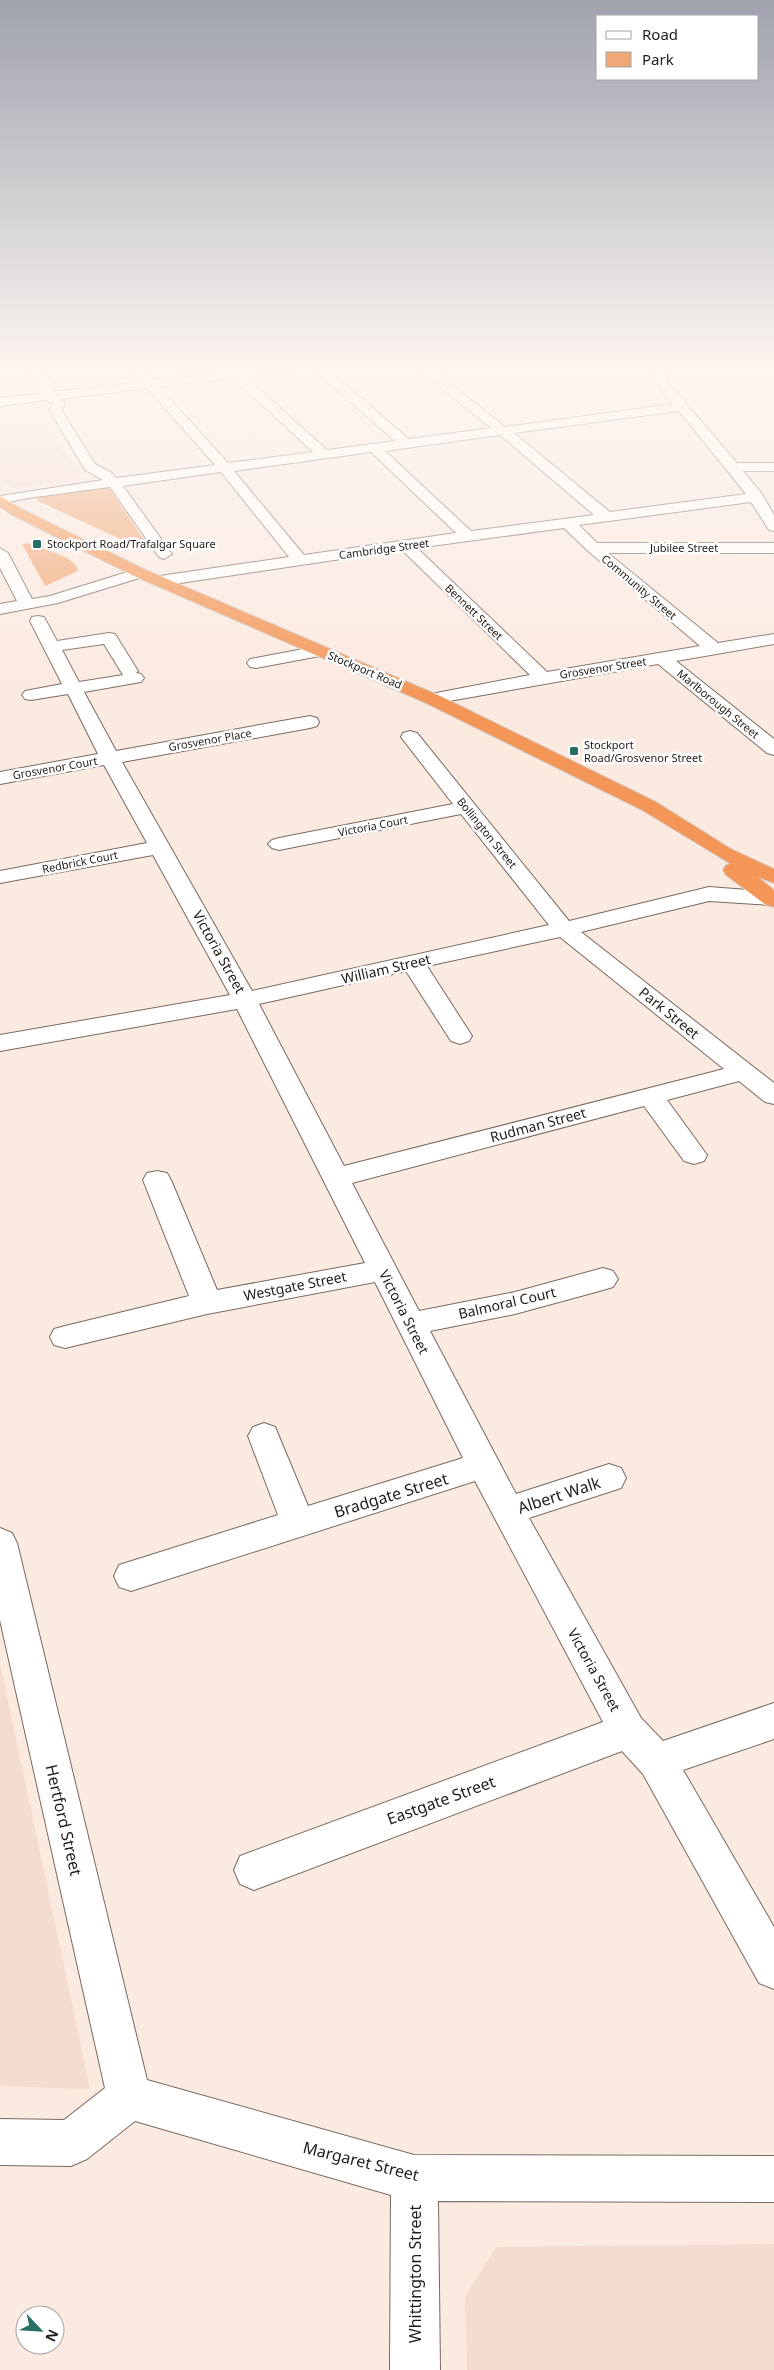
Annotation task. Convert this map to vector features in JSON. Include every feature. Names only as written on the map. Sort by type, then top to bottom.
[{"type":"highway","name":"Stockport Road","points":[[0,500],[17,512],[140,573],[432,700],[649,806],[724,853],[735,872],[773,892]]},
{"type":"street","points":[[108,478],[164,554]]},
{"type":"street","points":[[0,500],[28,494],[147,478]]},
{"type":"street","points":[[232,478],[300,561]]},
{"type":"street","points":[[406,478],[468,536]]},
{"type":"street","points":[[559,478],[606,517]]},
{"type":"street","points":[[742,478],[757,497],[774,527]]},
{"type":"street","name":"Cambridge Street","points":[[160,581],[567,522],[757,497]]},
{"type":"street","name":"Community Street","points":[[567,522],[593,548],[714,649]]},
{"type":"street","name":"Bennett Street","points":[[406,546],[543,678]]},
{"type":"street","name":"Jubilee Street","points":[[593,548],[774,548]]},
{"type":"street","name":"Victoria Street","points":[[0,552],[110,758],[246,1000],[483,1466],[628,1731],[658,1761],[774,1968]]},
{"type":"street","points":[[0,609],[33,613],[52,600],[140,573]]},
{"type":"street","points":[[31,695],[132,675],[109,638],[51,647]]},
{"type":"street","name":"Grosvenor Street","points":[[432,700],[543,678],[774,639]]},
{"type":"street","points":[[256,663],[319,651]]},
{"type":"street","name":"Marlborough Street","points":[[662,658],[774,749]]},
{"type":"street","name":"Grosvenor Place","points":[[110,758],[310,722]]},
{"type":"street","name":"Bollington Street","points":[[410,737],[564,929]]},
{"type":"street","name":"Grosvenor Court","points":[[0,778],[110,758]]},
{"type":"street","name":"Victoria Court","points":[[279,844],[466,808]]},
{"type":"street","name":"Redbrick Court","points":[[0,877],[160,847]]},
{"type":"street","name":"William Street","points":[[0,1043],[246,1000],[564,929],[709,894],[773,892]]},
{"type":"street","name":"Park Street","points":[[564,929],[774,1096]]},
{"type":"street","points":[[413,963],[460,1036]]},
{"type":"street","name":"Rudman Street","points":[[335,1178],[742,1072]]},
{"type":"street","points":[[650,1096],[694,1155]]},
{"type":"street","points":[[157,1180],[207,1303]]},
{"type":"street","name":"Westgate Street","points":[[65,1337],[207,1303],[382,1270]]},
{"type":"street","name":"Balmoral Court","points":[[411,1324],[516,1303],[603,1278]]},
{"type":"street","points":[[264,1436],[298,1524]]},
{"type":"street","name":"Bradgate Street","points":[[131,1576],[483,1466]]},
{"type":"street","name":"Albert Walk","points":[[508,1511],[609,1478]]},
{"type":"street","name":"Hertford Street","points":[[0,1543],[129,2097]]},
{"type":"street","points":[[658,1761],[774,1721]]},
{"type":"street","name":"Eastgate Street","points":[[254,1870],[628,1731]]},
{"type":"street","points":[[0,2142],[71,2144],[129,2097]]},
{"type":"street","name":"Margaret Street","points":[[129,2097],[414,2178],[774,2179]]},
{"type":"street","name":"Whittington Street","points":[[414,2178],[415,2370]]},
{"type":"shaded area","points":[[0,478],[82,478],[84,480],[12,488]]},
{"type":"shaded area","points":[[0,1663],[90,2089],[0,2086]]},
{"type":"shaded area","points":[[774,2244],[774,2370],[467,2370],[465,2297],[496,2247]]},
{"type":"green space","points":[[109,488],[149,547],[140,548],[38,501],[38,497]]},
{"type":"green space","points":[[27,543],[65,557],[72,561],[78,571],[45,586],[22,544]]},
{"type":"place","name":"Stockport Road/Trafalgar Square","points":[[37,544]]},
{"type":"place","name":"Stockport Road/Grosvenor Street","points":[[574,751]]}]
